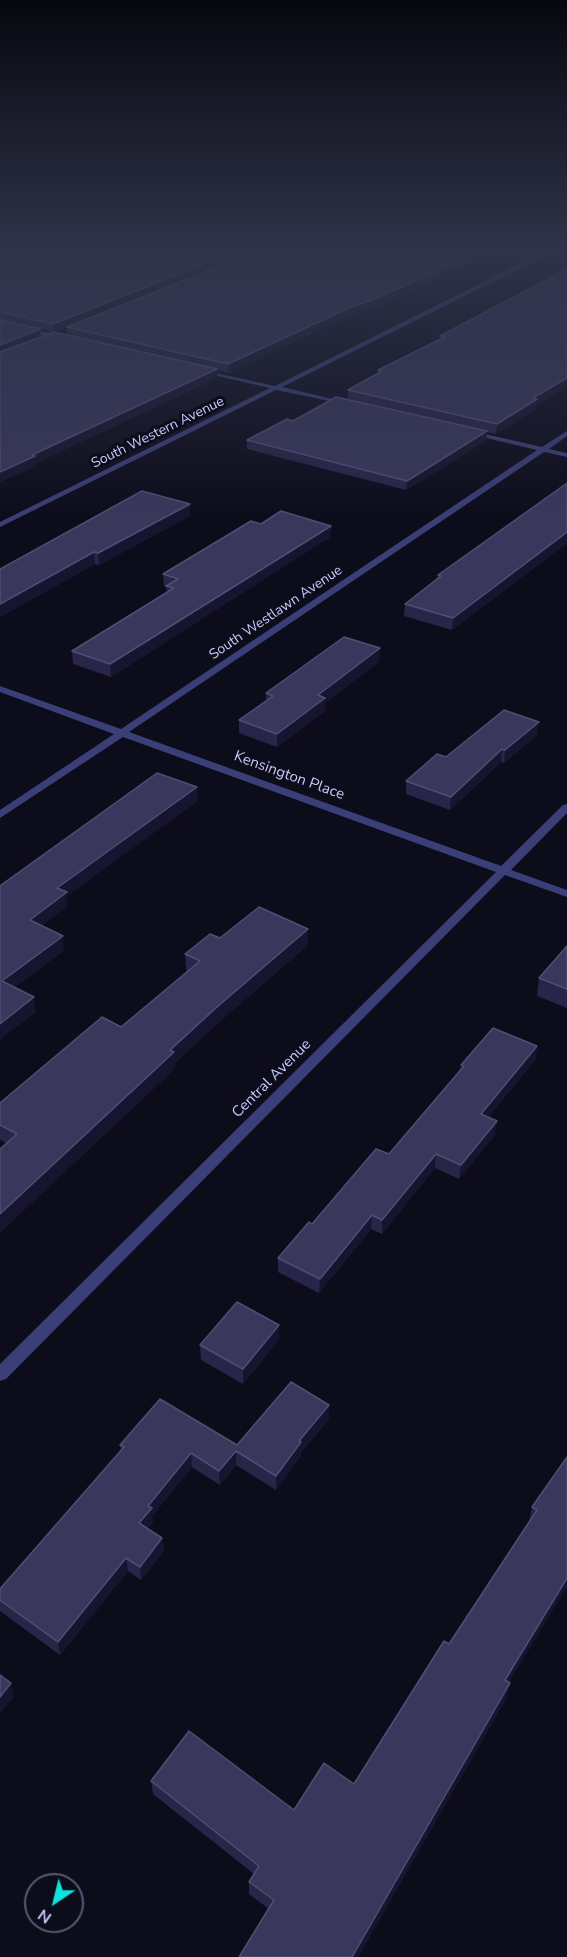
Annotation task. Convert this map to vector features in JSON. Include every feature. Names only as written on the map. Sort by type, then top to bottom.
[{"type":"street","name":"South Western Avenue","points":[[0,525],[371,341]]},
{"type":"street","points":[[200,370],[358,406]]},
{"type":"street","points":[[462,430],[567,455]]},
{"type":"street","name":"South Westlawn Avenue","points":[[0,815],[567,433]]},
{"type":"street","name":"Kensington Place","points":[[0,688],[567,894]]},
{"type":"street","name":"Central Avenue","points":[[0,1374],[567,807]]},
{"type":"building","points":[[29,341],[95,341],[217,369],[0,472],[0,352]]},
{"type":"building","points":[[129,341],[277,341],[228,364]]},
{"type":"building","points":[[436,341],[567,341],[567,378],[533,398],[537,399],[497,424],[348,390],[382,371],[378,370]]},
{"type":"building","points":[[336,397],[487,431],[407,481],[247,440],[287,419],[293,421]]},
{"type":"building","points":[[567,483],[567,532],[453,618],[405,604],[441,576],[438,575]]},
{"type":"building","points":[[142,491],[190,504],[98,553],[94,552],[0,604],[0,569]]},
{"type":"building","points":[[281,511],[331,526],[110,664],[72,651],[174,588],[166,586],[178,579],[163,574],[251,521],[261,524]]},
{"type":"building","points":[[344,637],[380,648],[318,695],[325,698],[277,734],[239,720],[273,696],[266,693]]},
{"type":"building","points":[[504,710],[539,722],[505,750],[502,749],[451,797],[406,781],[437,754],[446,757]]},
{"type":"building","points":[[157,773],[197,787],[57,888],[67,892],[30,920],[63,936],[2,981],[34,997],[0,1024],[0,886]]},
{"type":"building","points":[[259,907],[308,929],[170,1050],[174,1052],[0,1214],[0,1149],[17,1134],[0,1125],[0,1103],[102,1017],[121,1027],[200,961],[185,954],[210,934],[220,938]]},
{"type":"building","points":[[567,946],[567,989],[539,978]]},
{"type":"building","points":[[493,1028],[537,1046],[481,1114],[497,1121],[461,1165],[436,1154],[382,1220],[372,1215],[320,1279],[278,1258],[309,1222],[312,1224],[376,1149],[389,1154],[464,1066],[461,1065]]},
{"type":"building","points":[[237,1302],[279,1325],[243,1369],[200,1345]]},
{"type":"building","points":[[291,1382],[329,1405],[299,1441],[301,1442],[276,1476],[236,1451],[219,1471],[191,1453],[148,1506],[152,1508],[139,1523],[162,1538],[140,1567],[126,1558],[58,1642],[0,1600],[0,1589],[124,1447],[120,1445],[160,1399],[237,1445]]},
{"type":"building","points":[[567,1457],[567,1578],[505,1680],[510,1683],[352,1957],[239,1957],[274,1900],[249,1882],[259,1866],[151,1781],[189,1731],[294,1810],[324,1763],[354,1784],[444,1641],[449,1644],[537,1510],[532,1507]]},
{"type":"building","points":[[0,1675],[11,1683],[0,1697]]}]
